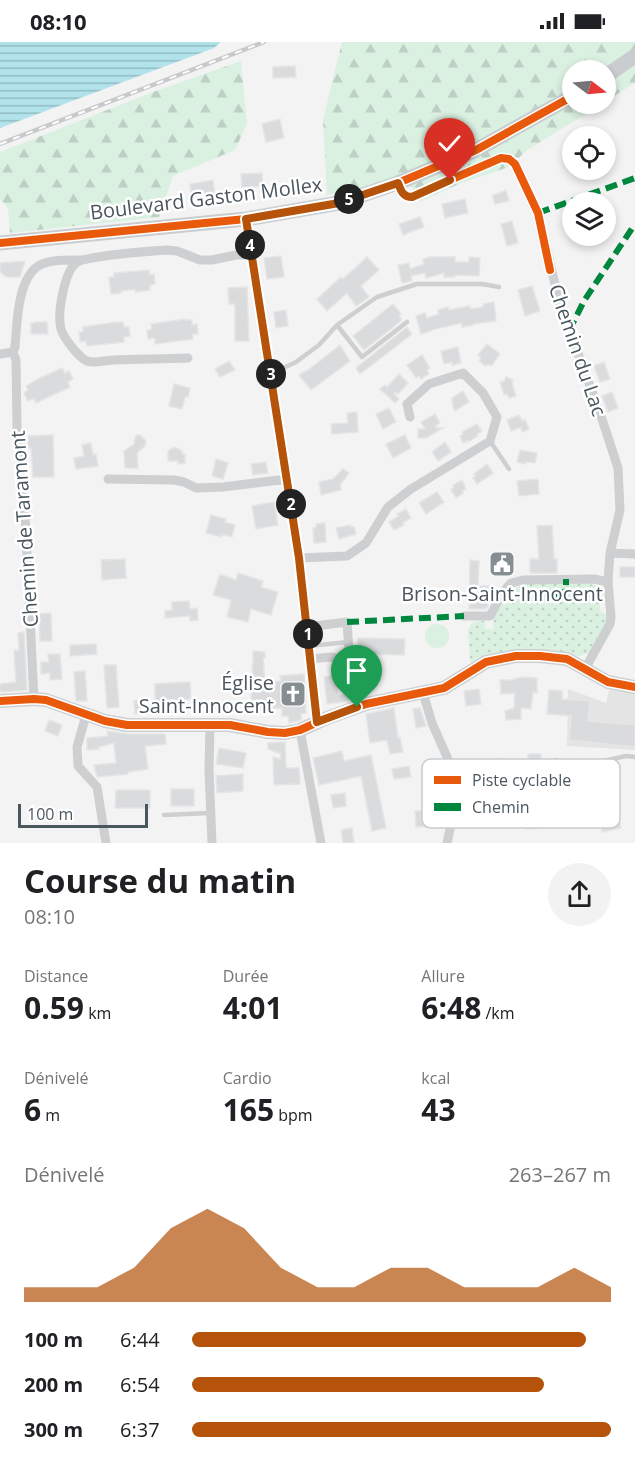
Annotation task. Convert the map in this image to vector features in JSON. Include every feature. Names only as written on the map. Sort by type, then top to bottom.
[{"type":"main road","points":[[616,69],[635,56]]},
{"type":"main road","name":"Boulevard Gaston Mollex","points":[[0,243],[246,219],[339,203],[398,183],[476,150],[562,102]]},
{"type":"street","name":"Chemin du Lac","points":[[398,183],[404,195],[412,197],[501,158],[509,159],[515,164],[538,213],[559,301],[618,468],[620,510],[610,553],[608,582],[610,624],[585,669]]},
{"type":"street","points":[[246,219],[299,558],[317,722]]},
{"type":"street","name":"Chemin de Taramont","points":[[34,699],[25,515],[17,427],[16,360],[13,352],[19,302],[27,280],[38,266],[47,263],[167,250],[177,251],[200,260],[252,255]]},
{"type":"street","points":[[81,260],[75,264],[69,274],[61,311],[61,330],[80,357],[87,361],[98,362],[188,358]]},
{"type":"street","points":[[0,354],[13,352]]},
{"type":"street","points":[[299,558],[347,556],[366,543],[388,507],[411,489],[490,441],[497,417],[483,393],[463,373],[429,384],[407,405],[410,417]]},
{"type":"street","points":[[108,479],[174,480],[196,488],[287,479]]},
{"type":"street","points":[[610,553],[635,554]]},
{"type":"street","points":[[464,616],[490,616],[503,592],[511,583],[523,580],[594,579],[608,582]]},
{"type":"street","points":[[307,627],[347,622],[349,652],[340,659],[331,657],[310,659]]},
{"type":"street","points":[[0,701],[46,700],[105,721],[127,725],[230,725],[285,733],[300,730],[366,704],[444,688],[486,662],[516,656],[567,659],[608,682],[635,687]]},
{"type":"street","points":[[423,693],[432,723],[448,759]]},
{"type":"street","points":[[86,715],[77,747],[78,766],[97,787],[106,843]]},
{"type":"street","points":[[210,724],[212,843]]},
{"type":"street","points":[[300,730],[321,843]]},
{"type":"street","points":[[447,843],[450,828]]},
{"type":"lane","points":[[271,374],[296,362],[319,345],[337,325],[377,297],[417,284],[482,284],[499,287]]},
{"type":"lane","points":[[337,325],[362,357],[407,322]]},
{"type":"lane","points":[[490,441],[509,469]]},
{"type":"lane","points":[[309,646],[348,642]]},
{"type":"lane","points":[[612,759],[635,757]]},
{"type":"lane","points":[[164,815],[211,813]]},
{"type":"shaded area","points":[[568,689],[606,703],[609,690],[635,692],[635,750],[567,746]]},
{"type":"green space","points":[[342,42],[635,42],[635,83],[616,95],[616,60],[562,60],[562,114],[586,114],[566,126],[562,126],[562,129],[526,151],[509,167],[461,183],[420,202],[413,188],[399,180],[327,195],[323,120]]},
{"type":"green space","points":[[241,61],[247,124],[235,150],[173,176],[159,217],[10,233],[8,208],[0,199],[0,152],[153,92]]},
{"type":"green space","points":[[585,583],[597,586],[604,593],[600,600],[600,611],[608,615],[589,653],[576,657],[472,663],[470,661],[468,630],[472,623],[485,621],[485,629],[493,629],[494,614],[518,587],[524,584]]},
{"type":"green space","points":[[437,624],[446,627],[449,636],[446,645],[437,648],[428,645],[425,636],[428,627]]},
{"type":"water","points":[[0,42],[221,42],[214,48],[0,128]]},
{"type":"building","points":[[295,66],[296,77],[273,78],[273,67]]},
{"type":"building","points":[[280,119],[284,138],[266,142],[262,124]]},
{"type":"building","points":[[262,173],[263,186],[242,188],[241,174]]},
{"type":"building","points":[[213,180],[215,196],[192,199],[190,184]]},
{"type":"building","points":[[506,190],[509,201],[495,204],[492,196]]},
{"type":"building","points":[[465,199],[468,213],[445,218],[442,204]]},
{"type":"building","points":[[420,217],[424,227],[403,235],[399,224]]},
{"type":"building","points":[[512,221],[518,243],[507,246],[501,224]]},
{"type":"building","points":[[281,256],[284,277],[267,279],[264,258]]},
{"type":"building","points":[[367,257],[379,270],[361,286],[369,297],[356,306],[347,293],[327,311],[317,299]]},
{"type":"building","points":[[455,257],[455,262],[469,262],[469,257],[480,258],[479,276],[444,277],[444,273],[426,278],[425,273],[411,276],[412,281],[402,283],[398,265],[409,263],[410,269],[424,264],[423,259]]},
{"type":"building","points":[[25,261],[20,277],[7,277],[0,271],[0,263]]},
{"type":"building","points":[[149,270],[150,275],[154,274],[155,284],[150,285],[150,290],[135,292],[135,289],[111,294],[109,277],[114,277],[114,273]]},
{"type":"building","points":[[532,286],[540,311],[525,316],[518,290]]},
{"type":"building","points":[[247,287],[249,341],[235,341],[235,304],[229,304],[228,288]]},
{"type":"building","points":[[494,302],[496,321],[462,327],[462,323],[421,334],[416,316],[425,313],[427,318],[439,314],[438,310],[448,307],[449,310],[470,306],[470,309]]},
{"type":"building","points":[[393,304],[401,314],[399,316],[402,320],[364,350],[353,336]]},
{"type":"building","points":[[286,310],[288,326],[276,328],[274,312]]},
{"type":"building","points":[[192,320],[192,325],[197,324],[198,334],[192,334],[193,339],[155,344],[155,338],[148,339],[147,330],[152,329],[151,324]]},
{"type":"building","points":[[47,322],[48,334],[31,334],[31,323]]},
{"type":"building","points":[[123,322],[124,327],[129,327],[130,336],[124,337],[124,342],[87,346],[86,341],[80,342],[79,332],[83,332],[83,327]]},
{"type":"building","points":[[407,327],[412,334],[360,374],[356,368]]},
{"type":"building","points":[[487,344],[500,354],[491,366],[488,364],[486,366],[479,361],[481,358],[478,355]]},
{"type":"building","points":[[340,345],[350,361],[311,390],[299,375]]},
{"type":"building","points":[[458,347],[461,363],[444,364],[441,351]]},
{"type":"building","points":[[422,355],[430,368],[427,370],[429,374],[421,379],[419,376],[416,378],[407,365]]},
{"type":"building","points":[[229,361],[235,370],[220,377],[215,369]]},
{"type":"building","points":[[604,362],[610,379],[600,382],[594,366]]},
{"type":"building","points":[[62,368],[65,373],[69,371],[73,379],[68,382],[70,387],[36,403],[34,398],[28,401],[24,393],[28,390],[26,386]]},
{"type":"building","points":[[399,374],[408,383],[398,394],[395,392],[394,394],[399,399],[395,403],[380,389],[385,385],[387,387]]},
{"type":"building","points":[[506,377],[513,380],[516,396],[509,398],[507,394],[504,395],[500,382]]},
{"type":"building","points":[[174,384],[190,388],[182,409],[169,406]]},
{"type":"building","points":[[463,391],[469,402],[455,411],[452,398]]},
{"type":"building","points":[[612,392],[618,408],[608,412],[602,396]]},
{"type":"building","points":[[389,408],[396,422],[383,429],[376,414]]},
{"type":"building","points":[[357,412],[358,432],[332,434],[331,424],[348,423],[347,413]]},
{"type":"building","points":[[435,414],[440,423],[435,426],[443,428],[426,438],[418,438],[418,429],[425,429],[421,422]]},
{"type":"building","points":[[519,415],[522,421],[525,420],[529,429],[522,432],[521,427],[511,431],[507,420]]},
{"type":"building","points":[[477,424],[482,431],[477,434],[478,436],[463,443],[460,436],[462,432]]},
{"type":"building","points":[[53,435],[54,477],[33,477],[28,436]]},
{"type":"building","points":[[137,435],[146,441],[145,446],[137,453],[138,468],[125,468],[124,451],[134,444]]},
{"type":"building","points":[[405,435],[411,448],[393,458],[386,444]]},
{"type":"building","points":[[445,442],[451,452],[438,461],[432,452]]},
{"type":"building","points":[[91,443],[98,466],[76,469],[74,458],[84,456],[82,445]]},
{"type":"building","points":[[174,447],[185,454],[185,463],[178,464],[178,461],[168,461],[168,451]]},
{"type":"building","points":[[520,450],[537,453],[535,463],[517,462]]},
{"type":"building","points":[[216,459],[228,463],[223,479],[212,476]]},
{"type":"building","points":[[266,462],[268,473],[253,475],[251,464]]},
{"type":"building","points":[[487,464],[493,473],[477,484],[473,478],[476,476],[474,474]]},
{"type":"building","points":[[343,469],[349,473],[340,485],[341,490],[321,495],[319,482],[333,479]]},
{"type":"building","points":[[538,479],[539,494],[519,496],[517,481]]},
{"type":"building","points":[[462,480],[466,489],[456,498],[451,490],[453,485]]},
{"type":"building","points":[[437,492],[444,502],[426,514],[419,503]]},
{"type":"building","points":[[274,502],[278,525],[256,529],[252,506]]},
{"type":"building","points":[[406,509],[411,518],[394,530],[389,522]]},
{"type":"building","points":[[211,515],[226,519],[225,522],[235,525],[232,537],[206,533]]},
{"type":"building","points":[[325,523],[326,542],[314,543],[313,528],[316,528],[316,524]]},
{"type":"building","points":[[350,525],[354,527],[356,534],[339,539],[336,528]]},
{"type":"building","points":[[552,525],[557,573],[530,573],[530,559],[539,559],[537,526]]},
{"type":"building","points":[[507,558],[508,571],[496,572],[495,559]]},
{"type":"building","points":[[125,559],[126,578],[102,580],[101,560]]},
{"type":"building","points":[[470,560],[479,561],[478,586],[489,586],[486,609],[469,609]]},
{"type":"building","points":[[620,567],[635,567],[635,577],[620,577]]},
{"type":"building","points":[[238,573],[263,581],[261,587],[278,592],[271,615],[251,609],[248,622],[227,617],[231,600],[213,595],[220,574],[236,580]]},
{"type":"building","points":[[189,601],[190,609],[197,608],[198,620],[190,621],[190,616],[165,618],[165,611],[172,610],[172,602]]},
{"type":"building","points":[[51,613],[52,641],[40,641],[39,614]]},
{"type":"building","points":[[24,632],[27,690],[0,692],[0,684],[16,682],[14,650],[19,650],[18,633]]},
{"type":"building","points":[[358,638],[405,639],[404,655],[357,654]]},
{"type":"building","points":[[96,644],[97,654],[70,656],[70,645]]},
{"type":"building","points":[[253,651],[265,652],[265,658],[263,658],[265,682],[281,681],[280,676],[304,674],[306,713],[301,714],[301,720],[289,723],[288,716],[282,716],[282,708],[252,709]]},
{"type":"building","points":[[48,654],[60,654],[62,679],[50,680],[50,673],[41,674],[41,662],[49,662]]},
{"type":"building","points":[[104,665],[116,665],[119,707],[107,708]]},
{"type":"building","points":[[85,671],[87,701],[76,701],[74,672]]},
{"type":"building","points":[[336,675],[338,695],[348,693],[349,701],[327,704],[324,677]]},
{"type":"building","points":[[521,677],[537,678],[537,693],[533,692],[531,709],[521,708],[521,719],[506,720],[505,711],[514,708],[515,693],[501,694],[500,680]]},
{"type":"building","points":[[190,682],[191,699],[155,702],[155,684]]},
{"type":"building","points":[[479,689],[481,704],[466,706],[464,691]]},
{"type":"building","points":[[549,690],[562,691],[562,699],[590,701],[588,721],[635,725],[635,747],[569,740],[571,716],[547,714]]},
{"type":"building","points":[[145,700],[146,713],[135,714],[134,701]]},
{"type":"building","points":[[394,708],[398,738],[400,737],[403,752],[390,754],[387,740],[370,743],[366,714]]},
{"type":"building","points":[[420,708],[426,726],[416,728],[413,709]]},
{"type":"building","points":[[49,720],[62,725],[58,736],[45,731]]},
{"type":"building","points":[[107,731],[127,734],[165,734],[166,744],[145,746],[148,769],[128,772],[128,774],[97,777],[94,765],[116,763],[114,743],[99,747],[99,749],[87,750],[87,738],[108,736]]},
{"type":"building","points":[[285,742],[286,768],[299,768],[300,784],[274,785],[273,757],[280,759],[281,754],[268,749],[268,743]]},
{"type":"building","points":[[219,748],[246,753],[243,768],[216,764]]},
{"type":"building","points":[[342,751],[344,761],[371,755],[386,828],[372,831],[361,776],[319,785],[313,758]]},
{"type":"building","points":[[528,754],[541,754],[541,759],[528,759]]},
{"type":"building","points":[[409,766],[411,777],[394,779],[392,769]]},
{"type":"building","points":[[243,774],[243,791],[217,793],[216,776]]},
{"type":"building","points":[[171,789],[194,789],[194,806],[171,806]]},
{"type":"building","points":[[116,790],[150,790],[150,808],[115,808]]},
{"type":"building","points":[[345,793],[346,806],[333,808],[331,795]]},
{"type":"building","points":[[415,811],[422,811],[422,827],[416,827]]},
{"type":"building","points":[[620,823],[621,828],[602,832],[602,828],[620,828]]},
{"type":"building","points":[[352,828],[354,843],[343,843],[341,830]]},
{"type":"railway","points":[[0,144],[264,42]]},
{"type":"marked path","points":[[538,213],[635,178]]},
{"type":"marked path","points":[[569,331],[584,301],[635,224]]},
{"type":"marked path","points":[[555,596],[566,591],[566,579]]},
{"type":"marked path","points":[[347,622],[464,616]]},
{"type":"cycle path","points":[[0,243],[246,219],[339,203],[398,183],[476,150],[562,102]]},
{"type":"cycle path","points":[[450,180],[501,158],[509,159],[515,164],[538,213],[550,270]]},
{"type":"cycle path","points":[[0,701],[46,700],[105,721],[127,725],[230,725],[285,733],[300,730],[366,704],[444,688],[486,662],[516,656],[567,659],[608,682],[635,687]]},
{"type":"place","name":"Brison-Saint-Innocent","points":[[502,564]]},
{"type":"place","name":"Église Saint-Innocent","points":[[293,694]]},
{"type":"route","points":[[357,707],[317,722],[299,558],[246,219],[339,203],[398,183],[404,195],[412,197],[450,180]]}]
